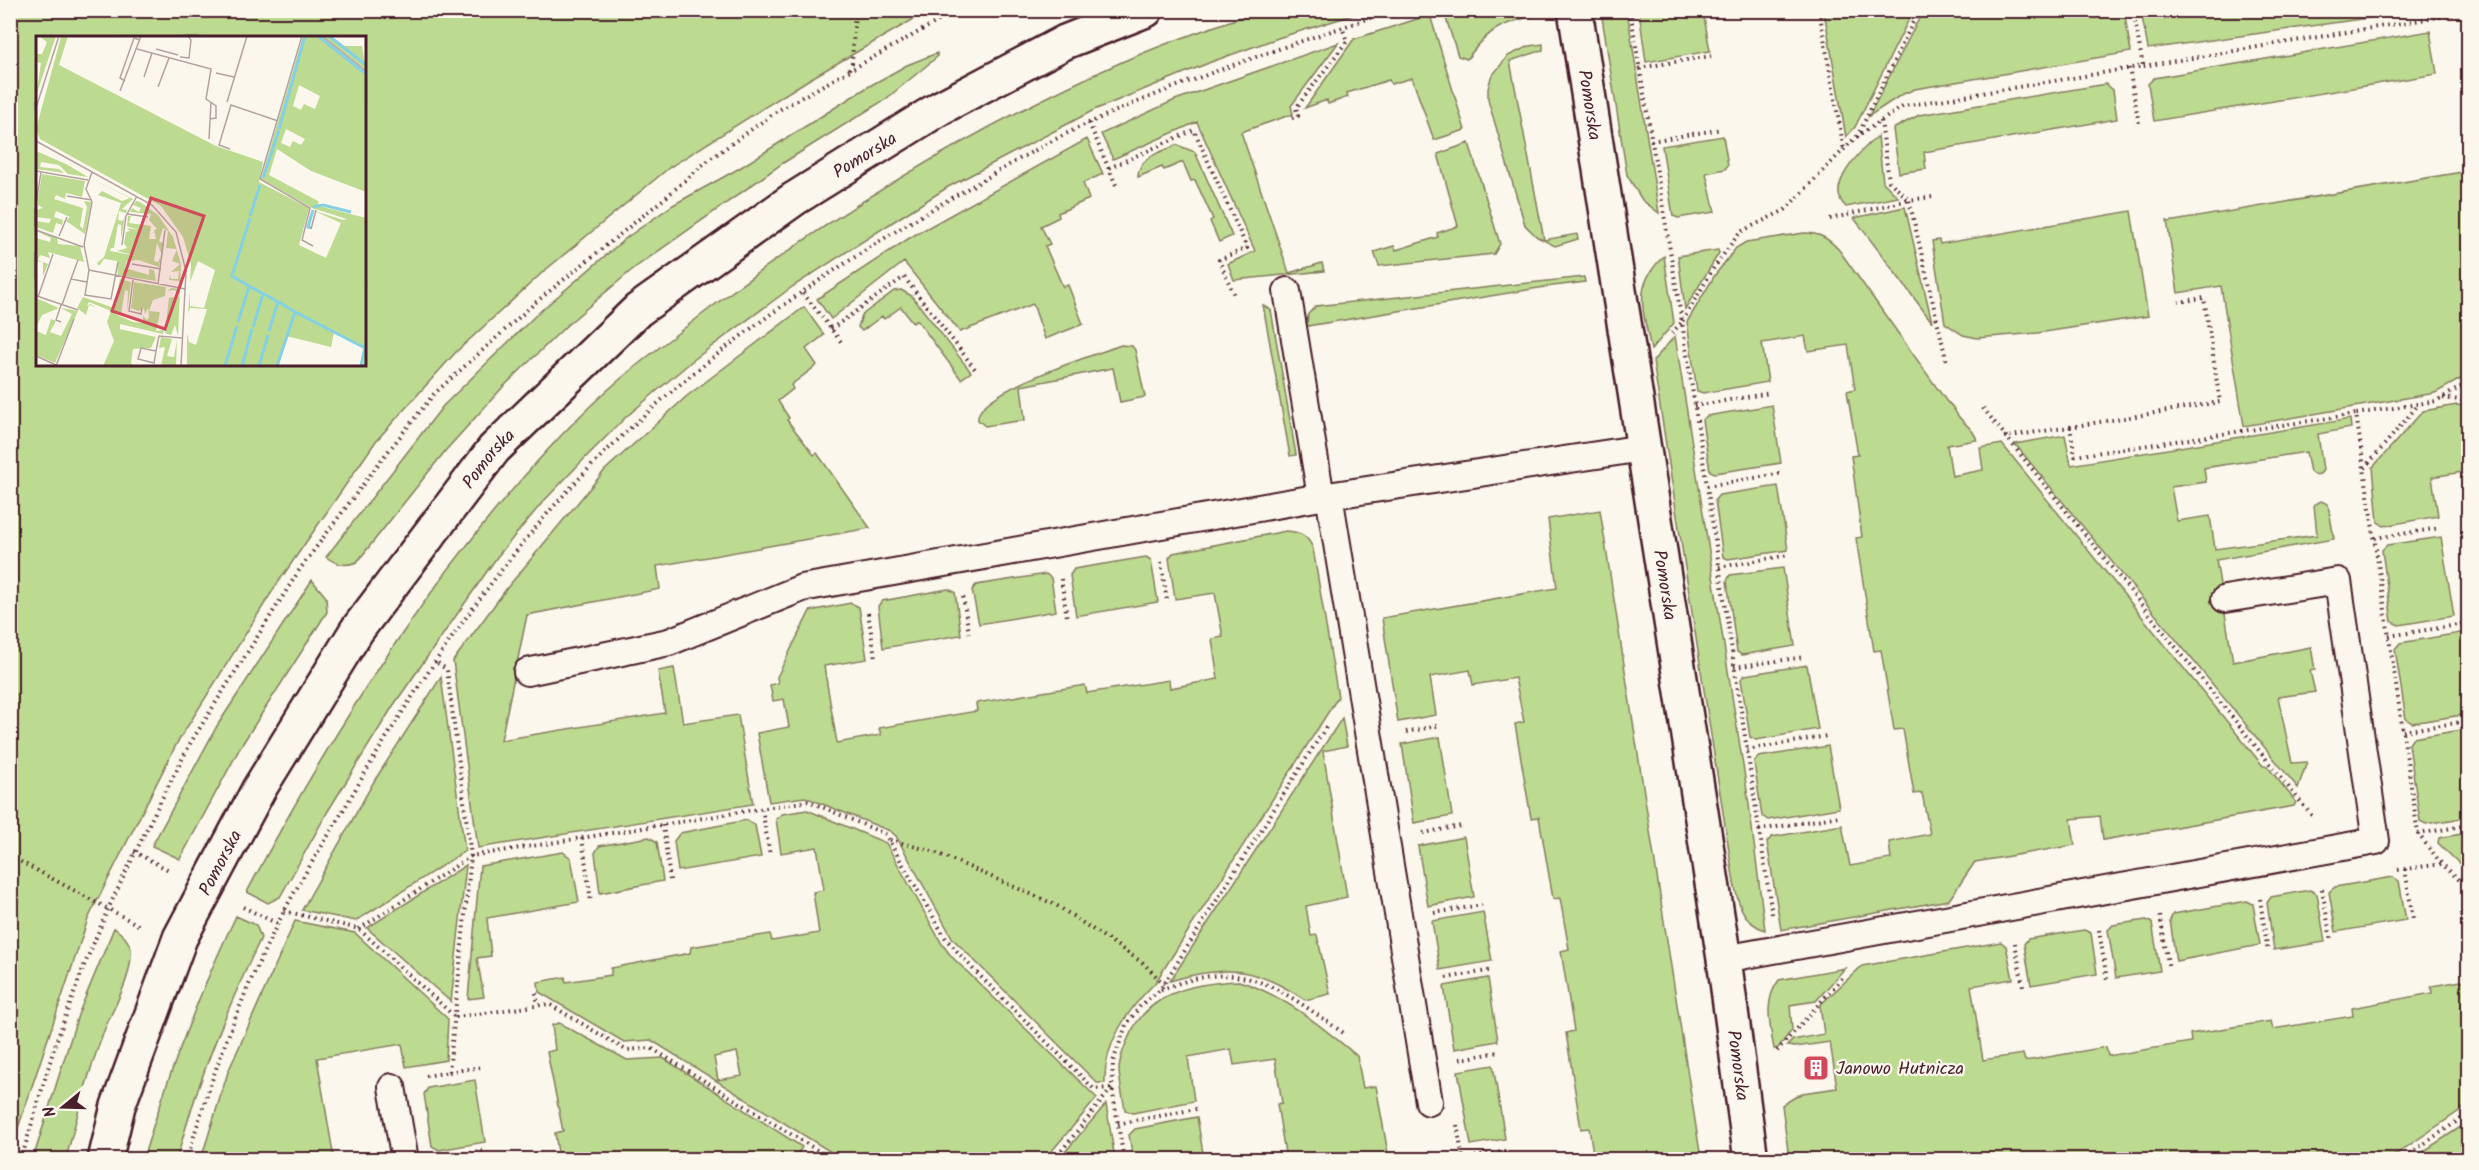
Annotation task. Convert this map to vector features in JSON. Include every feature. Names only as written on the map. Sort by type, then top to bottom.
[{"type":"main road","name":"Pomorska","points":[[105,1160],[118,1106],[178,945],[259,789],[357,630],[494,449],[638,310],[794,199],[940,108],[1065,42],[1146,10]]},
{"type":"main road","name":"Pomorska","points":[[1575,10],[1724,959],[1751,1160]]},
{"type":"lane","points":[[1287,291],[1359,676],[1429,1102]]},
{"type":"lane","points":[[527,672],[669,642],[801,588],[1325,496],[1643,448]]},
{"type":"lane","points":[[1724,959],[2376,841],[2338,581],[2225,599]]},
{"type":"lane","points":[[392,1087],[405,1160]]},
{"type":"path","points":[[849,71],[852,63],[855,10]]},
{"type":"path","points":[[187,1160],[208,1090],[251,982],[284,911],[368,768],[435,661],[485,589],[550,511],[601,458],[663,400],[730,345],[854,257],[926,212],[1089,123],[1252,57],[1394,10]]},
{"type":"path","points":[[1630,10],[1682,322],[1774,927],[1774,950]]},
{"type":"path","points":[[1819,10],[1844,150]]},
{"type":"path","points":[[1856,137],[1919,10]]},
{"type":"path","points":[[2133,10],[2143,66]]},
{"type":"path","points":[[2455,10],[2461,14]]},
{"type":"path","points":[[1682,322],[1713,269],[1740,232],[1785,210],[1856,137],[1904,106],[2469,12]]},
{"type":"path","points":[[1292,118],[1298,116],[1296,108],[1347,41],[1342,27]]},
{"type":"path","points":[[1639,68],[1711,56]]},
{"type":"path","points":[[2129,68],[2139,124]]},
{"type":"path","points":[[1881,121],[1889,181],[1909,200],[1947,363]]},
{"type":"path","points":[[1089,123],[1116,185]]},
{"type":"path","points":[[1651,141],[1722,129]]},
{"type":"path","points":[[1109,168],[1194,130],[1247,248],[1219,260],[1235,297]]},
{"type":"path","points":[[1830,219],[1909,200],[1932,197]]},
{"type":"path","points":[[831,329],[904,277],[975,369]]},
{"type":"path","points":[[803,293],[842,344]]},
{"type":"path","points":[[2004,437],[2220,402],[2204,298],[2180,302]]},
{"type":"path","points":[[2070,427],[2075,456],[2419,404],[2442,398],[2469,384]]},
{"type":"path","points":[[1694,406],[1770,393]]},
{"type":"path","points":[[2442,398],[2469,401]]},
{"type":"path","points":[[2364,468],[2419,404]]},
{"type":"path","points":[[1983,408],[2004,437],[2338,849]]},
{"type":"path","points":[[2356,414],[2418,834],[2442,864],[2469,888]]},
{"type":"path","points":[[1707,486],[1783,473]]},
{"type":"path","points":[[2374,538],[2440,528]]},
{"type":"path","points":[[1160,555],[1167,601]]},
{"type":"path","points":[[1719,567],[1789,555]]},
{"type":"path","points":[[1060,572],[1067,617]]},
{"type":"path","points":[[962,589],[969,633]]},
{"type":"path","points":[[867,605],[874,657]]},
{"type":"path","points":[[2389,636],[2464,624]]},
{"type":"path","points":[[1734,667],[1805,657]]},
{"type":"path","points":[[435,661],[447,670],[471,856],[449,1072]]},
{"type":"path","points":[[1160,990],[1359,676]]},
{"type":"path","points":[[2403,731],[2469,721]]},
{"type":"path","points":[[1404,732],[1437,726]]},
{"type":"path","points":[[1747,750],[1827,736]]},
{"type":"path","points":[[359,929],[471,856],[808,801],[885,834],[946,939],[973,969],[1094,1089],[1112,1088]]},
{"type":"path","points":[[762,809],[771,855]]},
{"type":"path","points":[[1759,830],[1840,816]]},
{"type":"path","points":[[663,825],[670,880]]},
{"type":"path","points":[[2418,834],[2469,825]]},
{"type":"path","points":[[1421,833],[1461,826]]},
{"type":"path","points":[[582,838],[591,901]]},
{"type":"path","points":[[889,840],[932,851],[1056,905],[1143,963],[1164,984]]},
{"type":"path","points":[[10,856],[178,945]]},
{"type":"path","points":[[2394,871],[2442,864]]},
{"type":"path","points":[[2405,869],[2413,919]]},
{"type":"path","points":[[2321,882],[2331,940]]},
{"type":"path","points":[[2259,893],[2268,952]]},
{"type":"path","points":[[1424,915],[1482,905]]},
{"type":"path","points":[[2159,910],[2169,969]]},
{"type":"path","points":[[284,911],[359,929],[456,1017]]},
{"type":"path","points":[[2098,920],[2107,980]]},
{"type":"path","points":[[2014,934],[2023,986]]},
{"type":"path","points":[[1776,1053],[1851,969]]},
{"type":"path","points":[[1444,978],[1493,970]]},
{"type":"path","points":[[1124,1160],[1112,1088],[1113,1062],[1126,1025],[1140,1005],[1160,990],[1194,979],[1223,974],[1247,976],[1294,999],[1345,1034]]},
{"type":"path","points":[[536,993],[538,1005]]},
{"type":"path","points":[[456,1017],[549,1004],[626,1050],[651,1048],[833,1160]]},
{"type":"path","points":[[1458,1060],[1500,1052]]},
{"type":"path","points":[[422,1077],[480,1067]]},
{"type":"path","points":[[1054,1160],[1112,1088]]},
{"type":"path","points":[[1118,1124],[1196,1109]]},
{"type":"path","points":[[2400,1160],[2469,1114]]},
{"type":"path","points":[[434,1160],[486,1150]]},
{"type":"path","points":[[1463,1159],[1507,1151]]},
{"type":"green space","points":[[11,10],[928,11],[808,80],[670,167],[543,272],[456,352],[376,441],[275,587],[177,743],[88,919],[11,1149]]},
{"type":"green space","points":[[1450,10],[1539,11],[1537,15],[1514,21],[1497,29],[1482,40],[1467,59],[1458,56],[1444,12]]},
{"type":"green space","points":[[2141,10],[2418,11],[2148,49]]},
{"type":"green space","points":[[1260,11],[1366,11],[1278,38],[1211,62],[1094,110],[948,187],[792,287],[692,361],[626,417],[542,503],[497,557],[393,706],[328,811],[280,897],[268,903],[247,892],[318,765],[356,703],[439,582],[530,469],[612,386],[761,270],[860,203],[911,172],[1016,113],[1124,61],[1191,34]]},
{"type":"green space","points":[[1601,11],[1627,11],[1659,213],[1642,200],[1627,175]]},
{"type":"green space","points":[[1639,11],[1703,11],[1710,51],[1646,62]]},
{"type":"green space","points":[[1824,11],[1913,11],[1855,127],[1846,137]]},
{"type":"green space","points":[[1923,11],[2124,11],[2131,52],[1915,89],[1901,95],[1869,116]]},
{"type":"green space","points":[[1430,15],[1465,130],[1434,140],[1412,78],[1391,84],[1389,80],[1347,93],[1348,97],[1328,104],[1327,100],[1305,108],[1354,39]]},
{"type":"green space","points":[[2430,31],[2437,74],[2154,121],[2148,84],[2154,78]]},
{"type":"green space","points":[[1338,43],[1291,106],[1293,114],[1241,132],[1289,273],[1322,263],[1324,271],[1234,280],[1228,264],[1255,251],[1197,122],[1113,159],[1101,134],[1175,100]]},
{"type":"green space","points":[[1543,44],[1543,50],[1510,61],[1544,240],[1577,234],[1578,239],[1555,246],[1537,237],[1525,225],[1488,100],[1491,77],[1508,56],[1529,46]]},
{"type":"green space","points":[[937,53],[937,57],[886,99],[783,163],[633,269],[567,325],[502,388],[446,450],[357,562],[340,564],[326,557],[443,406],[537,314],[626,238],[673,205],[738,169],[866,88],[907,65]]},
{"type":"green space","points":[[2106,84],[2113,90],[2117,119],[1924,152],[1926,169],[1899,173],[1893,129],[1919,115]]},
{"type":"green space","points":[[1723,136],[1728,165],[1725,169],[1706,173],[1715,212],[1678,218],[1673,216],[1662,146]]},
{"type":"green space","points":[[1878,136],[1883,182],[1898,197],[1846,207],[1840,199],[1839,189],[1842,179],[1855,159]]},
{"type":"green space","points":[[1087,139],[1103,174],[1083,183],[1089,199],[1058,213],[1059,217],[1041,226],[1050,244],[1045,246],[1063,287],[1068,285],[1083,324],[1045,339],[1033,304],[960,332],[904,262],[831,319],[817,299],[911,237]]},
{"type":"green space","points":[[1469,143],[1500,244],[1494,254],[1379,266],[1374,252],[1394,246],[1396,250],[1438,237],[1437,233],[1458,226],[1438,154]]},
{"type":"green space","points":[[1177,145],[1195,152],[1232,236],[1219,242],[1210,221],[1213,219],[1195,180],[1191,181],[1183,162],[1164,170],[1162,167],[1138,177],[1139,170],[1146,160]]},
{"type":"green space","points":[[2468,171],[2468,375],[2435,393],[2244,426],[2221,286],[2178,293],[2167,220],[2168,222]]},
{"type":"green space","points":[[1905,207],[1932,322],[1854,218]]},
{"type":"green space","points":[[2131,211],[2148,316],[2038,333],[1977,338],[1963,335],[1945,323],[1932,241],[1939,240],[1940,244]]},
{"type":"green space","points":[[1804,233],[1823,237],[1839,250],[1947,402],[1973,433],[1977,440],[1947,445],[1952,476],[1983,470],[1980,448],[2002,444],[2263,766],[2267,766],[2296,802],[2294,806],[2103,840],[2100,816],[2071,819],[2075,845],[1975,862],[1949,900],[1781,930],[1767,842],[1772,837],[1842,825],[1850,866],[1891,859],[1889,842],[1930,834],[1922,793],[1914,794],[1903,729],[1894,730],[1881,650],[1874,651],[1856,538],[1862,537],[1851,456],[1858,455],[1847,391],[1855,389],[1848,345],[1808,351],[1805,336],[1762,343],[1768,382],[1703,393],[1697,391],[1687,322],[1715,275],[1736,248],[1746,242]]},
{"type":"green space","points":[[1718,250],[1719,253],[1685,309],[1678,256]]},
{"type":"green space","points":[[1664,256],[1674,323],[1651,350],[1642,300],[1647,278]]},
{"type":"green space","points":[[1584,277],[1585,282],[1307,326],[1308,314],[1316,306]]},
{"type":"green space","points":[[901,290],[912,296],[971,372],[961,379],[917,320],[913,323],[901,307],[884,319],[882,316],[862,331],[858,327],[862,315],[894,291]]},
{"type":"green space","points":[[1263,305],[1271,310],[1296,455],[1290,456]]},
{"type":"green space","points":[[804,307],[824,335],[806,349],[817,365],[791,385],[793,389],[778,401],[789,418],[787,420],[814,455],[817,453],[870,528],[657,566],[660,589],[527,615],[501,740],[665,713],[658,671],[674,668],[683,723],[738,715],[753,804],[478,848],[453,661],[507,588],[605,470],[687,396]]},
{"type":"green space","points":[[1675,336],[1748,797],[1765,930],[1751,923],[1743,911],[1734,883],[1653,361]]},
{"type":"green space","points":[[1121,345],[1132,346],[1135,350],[1145,397],[1120,402],[1113,368],[1021,386],[1025,420],[985,426],[978,420],[982,409],[1015,386],[1064,365]]},
{"type":"green space","points":[[1772,405],[1781,463],[1715,473],[1710,471],[1702,420],[1707,416]]},
{"type":"green space","points":[[2457,405],[2468,407],[2468,471],[2432,477],[2438,516],[2384,526],[2378,522],[2373,467],[2423,411]]},
{"type":"green space","points":[[2350,419],[2351,428],[2318,434],[2323,470],[2320,474],[2314,475],[2310,472],[2306,452],[2204,468],[2206,482],[2171,487],[2177,521],[2210,516],[2215,549],[2317,535],[2314,505],[2321,501],[2328,504],[2334,539],[2216,560],[2233,662],[2311,647],[2315,670],[2310,671],[2315,692],[2278,697],[2292,763],[2307,762],[2298,788],[2015,444],[2065,435],[2071,465]]},
{"type":"green space","points":[[1778,486],[1788,550],[1728,559],[1723,557],[1715,500],[1719,495]]},
{"type":"green space","points":[[1600,510],[1701,1159],[1594,1159],[1589,1128],[1581,1129],[1566,1033],[1574,1031],[1561,951],[1569,949],[1560,898],[1553,899],[1539,817],[1531,818],[1515,724],[1524,722],[1515,678],[1473,685],[1470,670],[1430,677],[1436,715],[1398,722],[1382,618],[1557,588],[1548,519]]},
{"type":"green space","points":[[1286,531],[1303,535],[1309,540],[1313,549],[1338,697],[1155,983],[1127,1015],[1108,1054],[1105,1083],[1097,1083],[953,939],[896,836],[890,831],[805,797],[769,802],[757,733],[789,727],[784,699],[773,701],[770,685],[778,683],[777,677],[810,611],[851,603],[859,607],[867,659],[824,666],[837,743],[881,735],[879,728],[977,711],[976,703],[1085,685],[1087,693],[1169,680],[1170,688],[1218,679],[1212,639],[1223,637],[1215,593],[1175,599],[1169,558],[1173,553]]},
{"type":"green space","points":[[2441,537],[2454,616],[2399,625],[2392,622],[2382,550],[2387,545]]},
{"type":"green space","points":[[1146,557],[1151,560],[1158,602],[1076,616],[1070,575],[1074,569]]},
{"type":"green space","points":[[1783,568],[1795,646],[1742,655],[1737,652],[1727,581],[1730,575]]},
{"type":"green space","points":[[1046,574],[1051,578],[1056,611],[979,624],[972,590],[976,585]]},
{"type":"green space","points":[[312,580],[326,597],[327,612],[241,746],[180,859],[152,846],[217,726]]},
{"type":"green space","points":[[948,589],[955,592],[961,635],[883,648],[878,606],[882,601]]},
{"type":"green space","points":[[2466,632],[2468,714],[2412,723],[2406,719],[2395,649],[2400,643]]},
{"type":"green space","points":[[1807,665],[1818,729],[1756,740],[1750,737],[1741,679],[1745,675]]},
{"type":"green space","points":[[441,677],[465,851],[356,921],[302,910],[373,783]]},
{"type":"green space","points":[[1342,718],[1347,746],[1323,751],[1347,897],[1306,906],[1311,936],[1317,935],[1330,994],[1305,1000],[1271,981],[1240,972],[1208,972],[1170,981]]},
{"type":"green space","points":[[2468,729],[2468,817],[2426,824],[2420,821],[2409,744],[2413,738]]},
{"type":"green space","points":[[1440,737],[1452,816],[1414,823],[1402,744]]},
{"type":"green space","points":[[1828,746],[1839,808],[1768,820],[1762,816],[1754,762],[1758,757]]},
{"type":"green space","points":[[807,810],[886,843],[942,944],[952,957],[1097,1098],[1045,1159],[842,1159],[651,1040],[624,1042],[539,992],[538,982],[565,977],[566,982],[611,975],[611,968],[690,953],[691,947],[770,934],[772,941],[819,933],[813,892],[824,890],[817,847],[781,853],[776,819],[782,814]],"holes":[[[737,1052],[742,1076],[718,1080],[714,1057]]]},
{"type":"green space","points":[[747,820],[755,825],[761,857],[678,871],[674,841],[680,833]]},
{"type":"green space","points":[[2468,833],[2468,872],[2438,843],[2439,838]]},
{"type":"green space","points":[[649,837],[657,842],[663,881],[600,893],[595,853],[599,846]]},
{"type":"green space","points":[[1464,837],[1474,897],[1428,906],[1418,846]]},
{"type":"green space","points":[[563,852],[571,858],[579,902],[487,918],[491,956],[477,958],[484,997],[468,999],[480,866]]},
{"type":"green space","points":[[466,865],[451,1002],[367,928]]},
{"type":"green space","points":[[2393,877],[2399,881],[2406,920],[2336,932],[2329,892],[2335,887]]},
{"type":"green space","points":[[2310,890],[2317,894],[2325,942],[2274,950],[2267,903],[2271,897]]},
{"type":"green space","points":[[2247,901],[2253,904],[2260,945],[2176,961],[2170,920],[2173,914]]},
{"type":"green space","points":[[1483,912],[1492,961],[1440,970],[1432,921]]},
{"type":"green space","points":[[236,916],[256,925],[261,938],[213,1047],[177,1159],[143,1159],[185,1036]]},
{"type":"green space","points":[[2146,920],[2152,923],[2160,971],[2116,978],[2108,930],[2113,925]]},
{"type":"green space","points":[[295,921],[355,933],[448,1019],[446,1060],[406,1067],[402,1044],[317,1058],[334,1159],[201,1159],[228,1072]]},
{"type":"green space","points":[[114,928],[130,945],[128,973],[93,1063],[66,1159],[33,1159],[78,1015]]},
{"type":"green space","points":[[2084,930],[2091,933],[2097,974],[2031,985],[2024,944],[2028,939]]},
{"type":"green space","points":[[2001,942],[2006,946],[2013,979],[1971,986],[1983,1060],[2023,1054],[2025,1061],[2106,1047],[2108,1056],[2191,1042],[2190,1034],[2271,1021],[2273,1029],[2353,1016],[2352,1008],[2432,993],[2431,986],[2468,980],[2468,1105],[2389,1159],[1789,1159],[1782,1105],[1802,1093],[1837,1088],[1830,1042],[1787,1046],[1793,1040],[1824,1034],[1820,1005],[1862,966]]},
{"type":"green space","points":[[1845,968],[1816,1001],[1790,1005],[1792,1030],[1778,1048],[1774,1049],[1769,1005],[1779,980]]},
{"type":"green space","points":[[1488,978],[1498,1041],[1454,1049],[1444,986]]},
{"type":"green space","points":[[1239,981],[1287,1003],[1357,1056],[1363,1088],[1376,1086],[1389,1159],[1286,1159],[1277,1104],[1282,1103],[1275,1059],[1234,1065],[1231,1049],[1188,1057],[1194,1101],[1133,1113],[1125,1110],[1120,1079],[1120,1061],[1135,1025],[1146,1012],[1158,1001],[1187,988]]},
{"type":"green space","points":[[559,1023],[627,1060],[663,1058],[802,1147],[798,1153],[808,1159],[559,1159],[555,1133],[563,1131],[547,1052],[555,1050],[552,1025]]},
{"type":"green space","points":[[1493,1065],[1505,1139],[1471,1145],[1458,1071]]},
{"type":"green space","points":[[475,1080],[485,1142],[439,1150],[432,1146],[424,1094],[428,1088]]},
{"type":"green space","points":[[1106,1104],[1115,1159],[1059,1159]]},
{"type":"green space","points":[[1197,1117],[1204,1159],[1133,1159],[1129,1135],[1135,1129]]},
{"type":"green space","points":[[2468,1122],[2468,1159],[2412,1159]]},
{"type":"place","name":"Janowo Hutnicza","points":[[1816,1068]]}]
